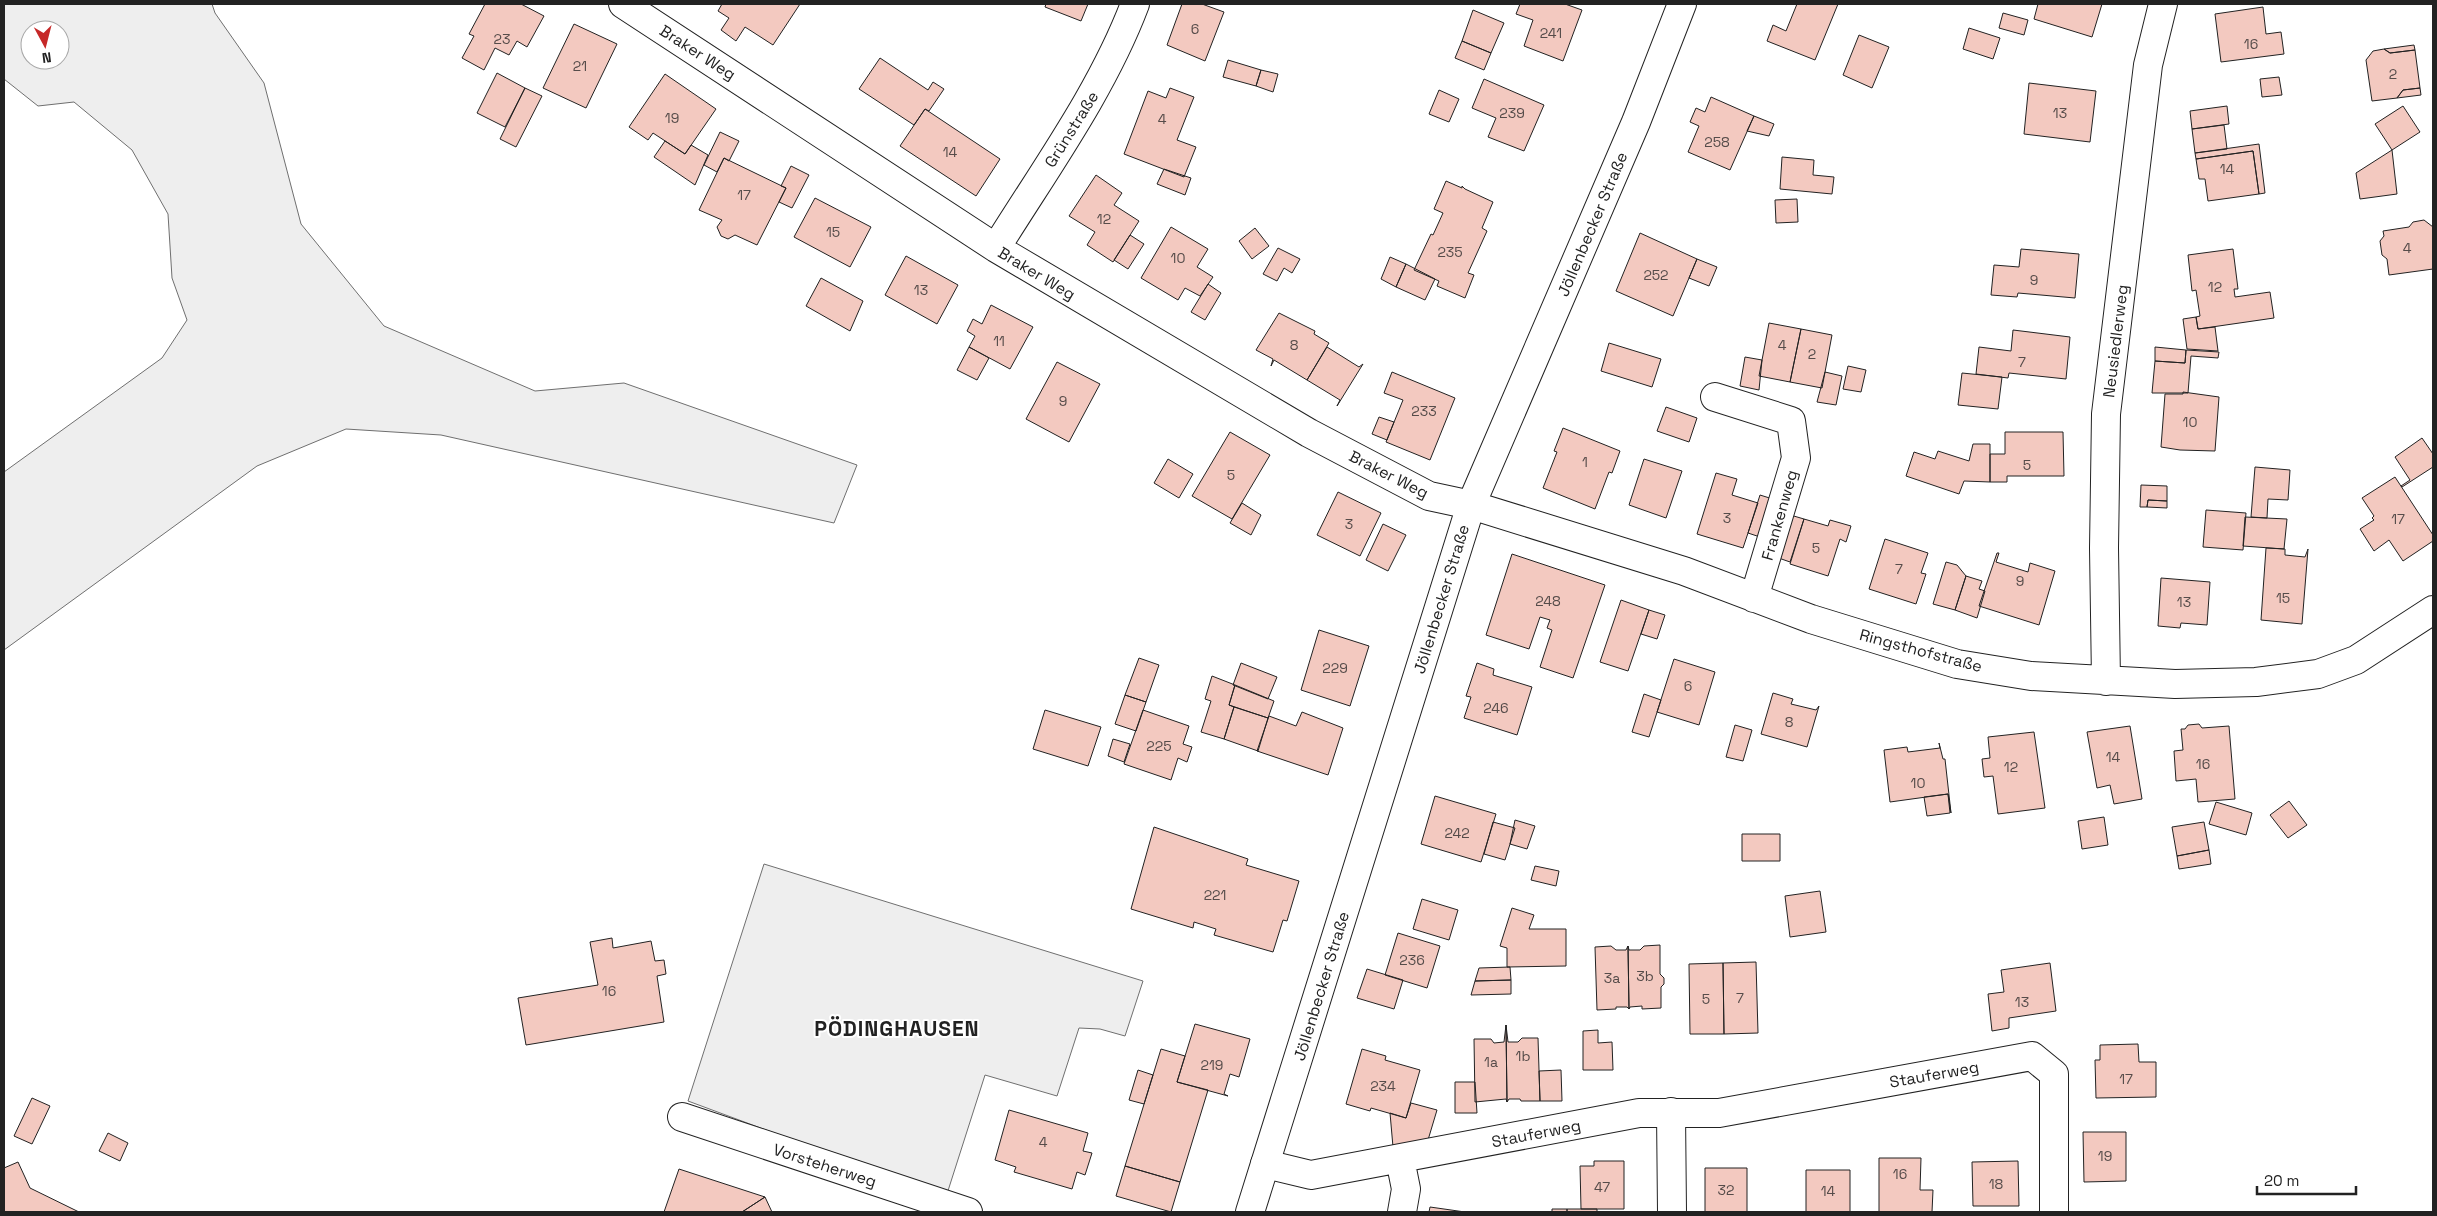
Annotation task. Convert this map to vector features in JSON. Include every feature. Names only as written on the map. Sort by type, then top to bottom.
[{"type":"street","name":"Braker Weg","points":[[624,4],[996,248],[1309,434],[1429,496],[1471,506]]},
{"type":"street","name":"Grünstraße","points":[[996,248],[1100,81],[1123,36],[1135,4]]},
{"type":"street","name":"Jöllenbecker Straße","points":[[1250,1212],[1471,506],[1636,122],[1682,4]]},
{"type":"street","name":"Neusiedlerweg","points":[[2106,681],[2104,548],[2106,414],[2148,65],[2163,4]]},
{"type":"street","name":"Frankenweg","points":[[1715,397],[1791,421],[1796,458],[1754,598]]},
{"type":"street","name":"Ringsthofstraße","points":[[1471,506],[1684,571],[1811,619],[1957,664],[2032,676],[2106,681],[2256,682],[2318,674],[2356,660],[2433,610]]},
{"type":"street","name":"Stauferweg","points":[[1265,1164],[1311,1175],[1639,1113],[1719,1113],[2032,1056],[2054,1074],[2054,1212]]},
{"type":"street","points":[[1672,1112],[1672,1212]]},
{"type":"street","name":"Vorsteherweg","points":[[682,1117],[968,1212]]},
{"type":"street","points":[[1400,1159],[1406,1189],[1402,1212]]},
{"type":"shaded area","points":[[4,4],[212,4],[215,13],[264,83],[301,224],[384,326],[535,391],[624,383],[857,465],[834,523],[441,435],[346,429],[257,466],[4,650],[4,472],[162,358],[187,320],[172,278],[168,214],[132,150],[74,102],[38,106],[4,79]]},
{"type":"shaded area","points":[[764,864],[1143,981],[1125,1036],[1100,1029],[1079,1028],[1057,1096],[985,1075],[946,1197],[688,1101]]},
{"type":"building","points":[[485,4],[521,4],[544,16],[527,47],[517,41],[509,55],[495,48],[484,70],[462,58],[474,36],[469,34]]},
{"type":"building","points":[[722,4],[800,4],[773,45],[745,27],[736,41],[721,30],[729,18],[718,11]]},
{"type":"building","points":[[1046,4],[1088,4],[1081,21],[1045,7]]},
{"type":"building","points":[[1182,4],[1202,4],[1224,12],[1205,61],[1167,45]]},
{"type":"building","points":[[1520,4],[1565,4],[1582,10],[1563,61],[1524,46],[1533,20],[1516,14]]},
{"type":"building","points":[[1797,4],[1838,4],[1815,60],[1767,41],[1773,25],[1786,31]]},
{"type":"building","points":[[2038,4],[2102,4],[2092,37],[2034,19]]},
{"type":"building","points":[[2263,7],[2266,34],[2281,32],[2284,54],[2221,62],[2215,14]]},
{"type":"building","points":[[1473,10],[1504,23],[1491,53],[1462,41]]},
{"type":"building","points":[[2003,13],[2028,20],[2024,35],[1999,28]]},
{"type":"building","points":[[574,24],[617,44],[586,108],[543,88]]},
{"type":"building","points":[[1969,28],[2000,38],[1993,59],[1963,49]]},
{"type":"building","points":[[1859,35],[1889,47],[1872,88],[1843,75]]},
{"type":"building","points":[[1462,41],[1491,53],[1484,70],[1455,58]]},
{"type":"building","points":[[2414,45],[2415,50],[2390,53],[2384,49]]},
{"type":"building","points":[[2384,49],[2390,53],[2415,50],[2420,88],[2403,90],[2397,98],[2372,101],[2366,60],[2373,51]]},
{"type":"building","points":[[880,58],[928,90],[933,82],[944,89],[929,111],[925,109],[914,125],[859,89]]},
{"type":"building","points":[[1228,60],[1261,70],[1256,86],[1223,77]]},
{"type":"building","points":[[1261,70],[1278,74],[1273,92],[1256,86]]},
{"type":"building","points":[[497,73],[525,88],[505,127],[477,113]]},
{"type":"building","points":[[665,74],[716,109],[685,154],[653,133],[648,140],[629,127]]},
{"type":"building","points":[[2279,77],[2282,95],[2262,97],[2260,79]]},
{"type":"building","points":[[1484,79],[1544,105],[1524,151],[1488,137],[1496,118],[1472,108]]},
{"type":"building","points":[[2029,83],[2096,91],[2090,142],[2024,134]]},
{"type":"building","points":[[525,88],[542,96],[516,147],[500,139]]},
{"type":"building","points":[[1170,88],[1194,97],[1177,140],[1196,147],[1184,177],[1124,154],[1148,91],[1166,98]]},
{"type":"building","points":[[2420,88],[2421,95],[2397,98],[2403,90]]},
{"type":"building","points":[[1439,90],[1459,99],[1449,122],[1429,114]]},
{"type":"building","points":[[1711,97],[1754,116],[1730,170],[1688,152],[1699,126],[1690,122],[1696,108],[1705,112]]},
{"type":"building","points":[[2227,106],[2229,124],[2192,129],[2190,111]]},
{"type":"building","points":[[2403,106],[2420,132],[2392,150],[2375,124]]},
{"type":"building","points":[[925,109],[1000,159],[976,196],[900,146]]},
{"type":"building","points":[[1754,116],[1774,124],[1769,136],[1747,131]]},
{"type":"building","points":[[2224,125],[2227,149],[2195,153],[2192,129]]},
{"type":"building","points":[[720,132],[739,141],[729,161],[724,158],[717,172],[704,165]]},
{"type":"building","points":[[665,141],[685,154],[691,145],[708,155],[695,185],[654,157]]},
{"type":"building","points":[[2259,144],[2265,193],[2259,194],[2253,151],[2196,159],[2195,153]]},
{"type":"building","points":[[2392,150],[2397,194],[2360,199],[2356,173]]},
{"type":"building","points":[[2253,151],[2259,194],[2208,201],[2205,179],[2199,179],[2196,159]]},
{"type":"building","points":[[1782,157],[1814,160],[1813,175],[1834,177],[1832,194],[1780,189]]},
{"type":"building","points":[[724,158],[786,188],[757,245],[735,235],[728,239],[721,236],[717,227],[722,220],[699,210]]},
{"type":"building","points":[[791,166],[809,175],[792,208],[779,202],[786,188],[781,186]]},
{"type":"building","points":[[1164,169],[1191,178],[1185,195],[1157,184]]},
{"type":"building","points":[[1096,175],[1122,193],[1114,205],[1139,221],[1113,262],[1087,245],[1095,232],[1069,216]]},
{"type":"building","points":[[1446,181],[1462,188],[1462,186],[1493,202],[1482,228],[1487,231],[1468,273],[1474,275],[1465,298],[1437,286],[1439,281],[1414,270],[1443,213],[1434,209]]},
{"type":"building","points":[[815,198],[871,227],[850,267],[794,237]]},
{"type":"building","points":[[1797,199],[1798,222],[1776,223],[1775,200]]},
{"type":"building","points":[[2424,220],[2433,227],[2433,269],[2389,275],[2387,259],[2382,255],[2380,241],[2384,236],[2383,231],[2409,227],[2413,222]]},
{"type":"building","points":[[1171,227],[1208,249],[1197,267],[1213,277],[1200,296],[1185,288],[1178,300],[1141,278]]},
{"type":"building","points":[[1255,228],[1269,246],[1252,259],[1239,241]]},
{"type":"building","points":[[1640,233],[1697,259],[1673,316],[1616,291]]},
{"type":"building","points":[[1130,235],[1144,244],[1128,269],[1114,260]]},
{"type":"building","points":[[1278,248],[1300,259],[1292,273],[1284,268],[1277,281],[1263,274]]},
{"type":"building","points":[[2021,249],[2079,254],[2075,298],[2018,293],[2017,297],[1991,295],[1994,265],[2019,267]]},
{"type":"building","points":[[2233,249],[2238,289],[2234,289],[2235,297],[2270,292],[2274,318],[2198,329],[2196,317],[2200,316],[2196,290],[2192,291],[2188,255]]},
{"type":"building","points":[[906,256],[958,285],[937,324],[885,295]]},
{"type":"building","points":[[1390,257],[1406,264],[1396,287],[1381,279]]},
{"type":"building","points":[[1697,259],[1717,267],[1709,286],[1689,278]]},
{"type":"building","points":[[1406,264],[1435,279],[1425,300],[1396,287]]},
{"type":"building","points":[[821,278],[863,301],[850,331],[806,306]]},
{"type":"building","points":[[1208,284],[1221,293],[1205,320],[1191,312]]},
{"type":"building","points":[[991,305],[1033,327],[1010,369],[969,347],[975,336],[967,331],[973,319],[982,324]]},
{"type":"building","points":[[1279,313],[1315,331],[1314,334],[1329,343],[1307,380],[1274,360],[1271,366],[1273,359],[1256,350]]},
{"type":"building","points":[[2196,317],[2198,329],[2215,327],[2218,351],[2187,349],[2183,319]]},
{"type":"building","points":[[1769,323],[1801,329],[1790,382],[1759,376]]},
{"type":"building","points":[[1801,329],[1832,335],[1822,388],[1790,382]]},
{"type":"building","points":[[2013,330],[2070,337],[2066,379],[2009,373],[2008,378],[1976,374],[1979,347],[2011,351]]},
{"type":"building","points":[[1609,343],[1661,359],[1652,387],[1601,371]]},
{"type":"building","points":[[969,347],[989,358],[977,380],[957,370]]},
{"type":"building","points":[[1327,347],[1359,367],[1363,364],[1337,406],[1340,400],[1307,380]]},
{"type":"building","points":[[2155,347],[2186,350],[2185,363],[2155,361]]},
{"type":"building","points":[[2186,350],[2219,352],[2218,358],[2191,356],[2188,393],[2152,393],[2155,361],[2185,363]]},
{"type":"building","points":[[1745,357],[1762,360],[1759,390],[1740,386]]},
{"type":"building","points":[[1057,362],[1100,384],[1069,442],[1026,419]]},
{"type":"building","points":[[1848,366],[1866,370],[1861,392],[1843,389]]},
{"type":"building","points":[[1392,372],[1455,398],[1430,460],[1386,442],[1403,400],[1384,393]]},
{"type":"building","points":[[1825,372],[1842,376],[1836,405],[1817,402]]},
{"type":"building","points":[[1962,373],[2002,377],[1998,409],[1958,405]]},
{"type":"building","points":[[2183,392],[2219,397],[2215,451],[2180,450],[2161,447],[2165,394],[2183,394]]},
{"type":"building","points":[[1666,407],[1697,418],[1689,442],[1657,431]]},
{"type":"building","points":[[1379,417],[1394,422],[1387,440],[1372,434]]},
{"type":"building","points":[[1563,428],[1620,451],[1612,473],[1609,472],[1595,509],[1543,488],[1557,452],[1554,451]]},
{"type":"building","points":[[1230,432],[1270,455],[1232,519],[1192,496]]},
{"type":"building","points":[[2005,432],[2063,432],[2064,476],[2007,476],[2007,482],[1990,482],[1990,454],[2005,454]]},
{"type":"building","points":[[2422,438],[2433,454],[2433,467],[2402,487],[2410,480],[2395,457]]},
{"type":"building","points":[[1973,444],[1990,444],[1990,482],[1964,481],[1959,494],[1906,476],[1914,452],[1935,459],[1938,451],[1969,461]]},
{"type":"building","points":[[1168,459],[1193,474],[1179,498],[1154,483]]},
{"type":"building","points":[[1644,459],[1682,471],[1666,518],[1629,505]]},
{"type":"building","points":[[2255,467],[2290,470],[2288,500],[2268,499],[2267,518],[2251,517]]},
{"type":"building","points":[[1716,473],[1737,479],[1732,495],[1758,503],[1743,548],[1697,534]]},
{"type":"building","points":[[2395,477],[2433,535],[2433,541],[2403,561],[2389,540],[2374,551],[2360,529],[2374,520],[2372,518],[2374,516],[2362,498]]},
{"type":"building","points":[[2141,485],[2167,486],[2167,501],[2148,500],[2147,507],[2140,507]]},
{"type":"building","points":[[1338,492],[1381,513],[1360,556],[1317,535]]},
{"type":"building","points":[[1760,495],[1776,500],[1763,538],[1748,533]]},
{"type":"building","points":[[2148,500],[2167,501],[2167,508],[2147,507]]},
{"type":"building","points":[[1242,503],[1261,515],[1251,535],[1230,523]]},
{"type":"building","points":[[2206,510],[2246,513],[2243,550],[2203,547]]},
{"type":"building","points":[[1787,514],[1804,519],[1790,562],[1773,556]]},
{"type":"building","points":[[2245,517],[2287,519],[2284,549],[2243,546]]},
{"type":"building","points":[[1804,519],[1828,526],[1830,520],[1851,526],[1846,542],[1840,539],[1828,576],[1790,564]]},
{"type":"building","points":[[1383,524],[1406,535],[1388,571],[1366,560]]},
{"type":"building","points":[[1885,539],[1928,553],[1921,573],[1926,574],[1916,604],[1869,589]]},
{"type":"building","points":[[2266,548],[2285,549],[2285,555],[2305,557],[2308,549],[2302,624],[2261,620]]},
{"type":"building","points":[[1997,553],[1999,553],[1996,562],[2028,572],[2030,563],[2055,571],[2039,625],[1979,606]]},
{"type":"building","points":[[1512,554],[1605,585],[1573,678],[1540,667],[1552,630],[1547,628],[1550,620],[1540,617],[1529,649],[1486,635]]},
{"type":"building","points":[[1946,562],[1957,565],[1966,576],[1955,610],[1933,604]]},
{"type":"building","points":[[1966,576],[1982,581],[1979,589],[1985,591],[1977,618],[1955,610]]},
{"type":"building","points":[[2161,578],[2210,582],[2207,625],[2181,623],[2180,628],[2158,626]]},
{"type":"building","points":[[1621,600],[1649,610],[1628,671],[1600,662]]},
{"type":"building","points":[[1649,610],[1665,615],[1657,639],[1641,634]]},
{"type":"building","points":[[1319,630],[1369,646],[1350,706],[1301,690]]},
{"type":"building","points":[[1139,658],[1159,665],[1146,702],[1125,695]]},
{"type":"building","points":[[1674,659],[1715,672],[1699,725],[1657,712]]},
{"type":"building","points":[[1241,663],[1277,677],[1268,699],[1233,685]]},
{"type":"building","points":[[1477,663],[1494,669],[1493,675],[1532,687],[1517,735],[1464,718],[1471,697],[1466,696]]},
{"type":"building","points":[[1212,676],[1235,685],[1229,705],[1234,707],[1224,739],[1201,732],[1211,701],[1205,699]]},
{"type":"building","points":[[1235,685],[1274,701],[1268,718],[1229,705]]},
{"type":"building","points":[[1773,693],[1793,699],[1791,704],[1816,710],[1819,706],[1807,747],[1761,734]]},
{"type":"building","points":[[1644,694],[1661,700],[1649,737],[1632,732]]},
{"type":"building","points":[[1125,695],[1146,702],[1136,731],[1115,724]]},
{"type":"building","points":[[1234,707],[1268,718],[1258,751],[1224,739]]},
{"type":"building","points":[[1045,710],[1101,727],[1088,766],[1033,749]]},
{"type":"building","points":[[1143,710],[1189,726],[1183,744],[1192,747],[1187,762],[1178,758],[1171,780],[1124,764]]},
{"type":"building","points":[[1302,712],[1343,728],[1328,775],[1257,751],[1269,716],[1296,726]]},
{"type":"building","points":[[2199,724],[2202,728],[2229,726],[2235,799],[2198,802],[2196,779],[2176,781],[2174,751],[2183,750],[2181,729],[2185,729],[2188,725]]},
{"type":"building","points":[[1735,725],[1752,730],[1743,761],[1726,757]]},
{"type":"building","points":[[2130,726],[2142,799],[2114,804],[2110,785],[2097,788],[2087,732]]},
{"type":"building","points":[[2034,732],[2045,808],[1998,814],[1993,776],[1984,777],[1982,759],[1990,758],[1988,737]]},
{"type":"building","points":[[1113,739],[1130,744],[1124,762],[1108,756]]},
{"type":"building","points":[[1939,743],[1943,759],[1945,759],[1951,813],[1948,794],[1890,802],[1884,750],[1907,747],[1908,752],[1940,748]]},
{"type":"building","points":[[1948,794],[1950,813],[1927,816],[1924,797]]},
{"type":"building","points":[[1435,796],[1496,814],[1481,862],[1421,844]]},
{"type":"building","points":[[2289,801],[2307,825],[2288,838],[2270,815]]},
{"type":"building","points":[[2216,802],[2252,813],[2246,835],[2209,824]]},
{"type":"building","points":[[2104,817],[2108,845],[2082,849],[2078,821]]},
{"type":"building","points":[[1515,820],[1535,826],[1527,849],[1510,844]]},
{"type":"building","points":[[1493,822],[1515,828],[1505,860],[1484,854]]},
{"type":"building","points":[[2204,822],[2209,850],[2177,856],[2172,827]]},
{"type":"building","points":[[1154,827],[1248,859],[1246,865],[1299,881],[1287,921],[1283,920],[1273,952],[1214,935],[1216,929],[1194,922],[1193,928],[1131,909]]},
{"type":"building","points":[[1742,834],[1780,834],[1780,861],[1742,861]]},
{"type":"building","points":[[2209,850],[2211,864],[2179,869],[2177,856]]},
{"type":"building","points":[[1535,866],[1559,871],[1556,886],[1531,880]]},
{"type":"building","points":[[1820,891],[1826,932],[1790,937],[1785,896]]},
{"type":"building","points":[[1422,899],[1458,910],[1449,940],[1413,929]]},
{"type":"building","points":[[1512,908],[1534,915],[1529,929],[1566,929],[1566,966],[1507,967],[1507,948],[1500,946]]},
{"type":"building","points":[[1398,933],[1440,946],[1427,988],[1385,975]]},
{"type":"building","points":[[612,938],[613,948],[651,941],[655,961],[664,960],[666,974],[657,976],[664,1022],[526,1045],[518,998],[598,985],[590,942]]},
{"type":"building","points":[[1660,945],[1660,974],[1664,978],[1664,984],[1661,987],[1661,1008],[1642,1009],[1642,1006],[1630,1007],[1629,1009],[1628,946],[1629,950],[1640,950],[1644,946]]},
{"type":"building","points":[[1611,946],[1616,950],[1626,950],[1628,946],[1629,1009],[1627,1007],[1616,1007],[1616,1009],[1597,1010],[1595,947]]},
{"type":"building","points":[[1756,962],[1758,1033],[1724,1034],[1723,963]]},
{"type":"building","points":[[1723,963],[1724,1034],[1690,1034],[1689,964]]},
{"type":"building","points":[[2050,963],[2056,1011],[2009,1018],[2009,1028],[1992,1031],[1988,994],[2004,992],[2001,970]]},
{"type":"building","points":[[1510,967],[1511,980],[1475,981],[1479,968]]},
{"type":"building","points":[[1367,969],[1403,980],[1394,1009],[1357,998]]},
{"type":"building","points":[[1511,980],[1511,994],[1471,995],[1475,981]]},
{"type":"building","points":[[1195,1024],[1250,1039],[1239,1077],[1230,1074],[1224,1094],[1228,1096],[1177,1082]]},
{"type":"building","points":[[1506,1025],[1507,1102],[1506,1099],[1475,1102],[1474,1039],[1491,1039],[1494,1043],[1504,1042]]},
{"type":"building","points":[[1506,1025],[1508,1042],[1518,1042],[1522,1038],[1538,1038],[1540,1101],[1509,1099],[1507,1102]]},
{"type":"building","points":[[1598,1030],[1598,1043],[1612,1042],[1613,1070],[1583,1070],[1583,1031]]},
{"type":"building","points":[[2138,1044],[2139,1062],[2156,1062],[2156,1097],[2096,1098],[2095,1060],[2100,1060],[2100,1045]]},
{"type":"building","points":[[1161,1049],[1185,1056],[1177,1082],[1208,1090],[1180,1182],[1125,1166]]},
{"type":"building","points":[[1362,1049],[1386,1056],[1385,1060],[1420,1070],[1406,1118],[1371,1108],[1370,1111],[1346,1104]]},
{"type":"building","points":[[1138,1070],[1153,1075],[1144,1104],[1129,1100]]},
{"type":"building","points":[[1561,1070],[1562,1101],[1540,1101],[1539,1071]]},
{"type":"building","points":[[1455,1082],[1475,1082],[1477,1113],[1455,1113]]},
{"type":"building","points":[[32,1098],[50,1106],[32,1144],[14,1136]]},
{"type":"building","points":[[1411,1103],[1437,1110],[1428,1140],[1393,1147],[1390,1113],[1406,1118]]},
{"type":"building","points":[[1009,1110],[1088,1133],[1083,1151],[1092,1153],[1085,1175],[1077,1172],[1072,1189],[1014,1172],[1016,1167],[995,1160]]},
{"type":"building","points":[[2083,1132],[2126,1132],[2126,1181],[2084,1182]]},
{"type":"building","points":[[108,1133],[128,1143],[120,1161],[99,1151]]},
{"type":"building","points":[[1879,1158],[1921,1158],[1920,1190],[1933,1190],[1932,1212],[1879,1212]]},
{"type":"building","points":[[1594,1161],[1624,1161],[1624,1209],[1581,1209],[1580,1166],[1594,1166]]},
{"type":"building","points":[[2018,1161],[2019,1206],[1973,1206],[1972,1162]]},
{"type":"building","points":[[18,1162],[30,1188],[79,1212],[4,1212],[4,1168]]},
{"type":"building","points":[[1125,1166],[1180,1182],[1171,1212],[1116,1196]]},
{"type":"building","points":[[1705,1168],[1747,1168],[1747,1212],[1705,1212]]},
{"type":"building","points":[[679,1169],[765,1197],[742,1212],[664,1212]]},
{"type":"building","points":[[1806,1170],[1850,1170],[1850,1212],[1806,1212]]},
{"type":"building","points":[[765,1197],[772,1212],[742,1212]]},
{"type":"building","points":[[1430,1207],[1465,1212],[1429,1212]]},
{"type":"building","points":[[1552,1209],[1567,1209],[1567,1212],[1552,1212]]},
{"type":"building","points":[[1567,1209],[1597,1209],[1597,1212],[1567,1212]]},
{"type":"district","name":"PÖDINGHAUSEN","points":[[897,1029]]}]
